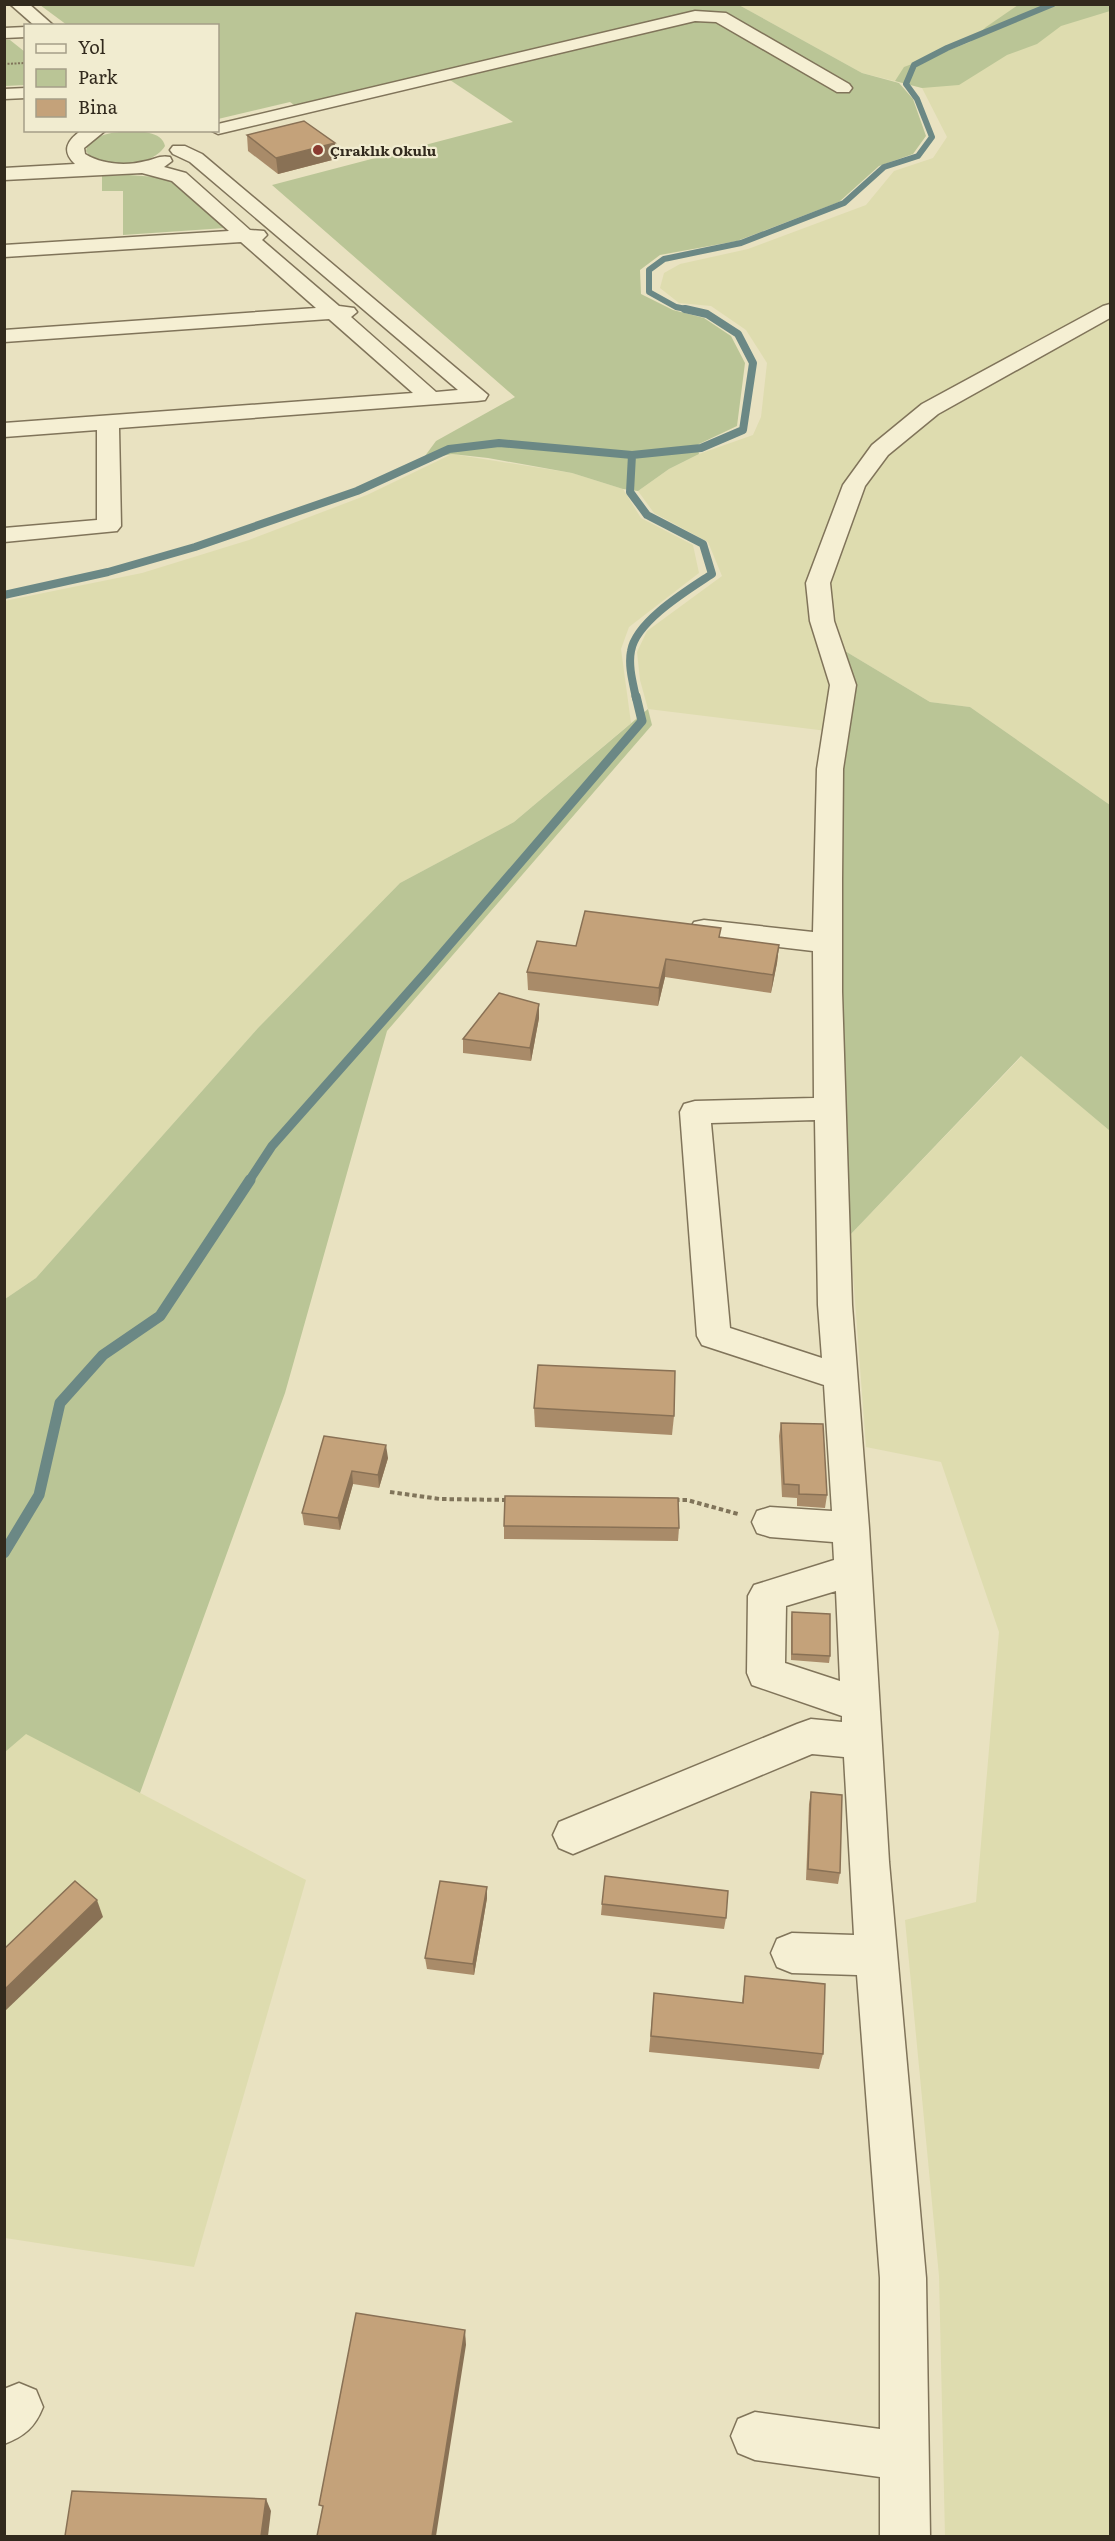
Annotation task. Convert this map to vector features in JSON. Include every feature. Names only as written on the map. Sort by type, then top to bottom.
[{"type":"street","points":[[18,4],[43,24]]},
{"type":"street","points":[[219,131],[302,115],[695,16],[720,17],[843,88]]},
{"type":"street","points":[[4,21],[19,34]]},
{"type":"street","points":[[4,94],[24,93]]},
{"type":"street","points":[[4,158],[78,142],[94,132]]},
{"type":"street","points":[[141,167],[171,157],[193,136],[214,132]]},
{"type":"street","points":[[4,429],[477,395],[196,158],[193,136]]},
{"type":"street","points":[[78,142],[80,160],[104,168]]},
{"type":"street","points":[[4,174],[141,167],[179,177],[432,399]]},
{"type":"street","points":[[4,251],[285,233]]},
{"type":"street","points":[[4,336],[376,310]]},
{"type":"street","points":[[905,2536],[903,2278],[876,1956],[854,1570],[834,1293],[827,943],[830,770],[843,685],[822,621],[818,583],[854,485],[880,450],[930,409],[1110,310]]},
{"type":"street","points":[[4,535],[109,526],[108,422]]},
{"type":"street","points":[[704,929],[827,943]]},
{"type":"street","points":[[829,1109],[695,1112],[714,1336],[840,1377]]},
{"type":"street","points":[[770,1522],[851,1528]]},
{"type":"street","points":[[854,1570],[767,1596],[766,1673],[862,1724]]},
{"type":"street","points":[[573,1835],[812,1736],[862,1724]]},
{"type":"street","points":[[792,1953],[876,1956]]},
{"type":"street","points":[[755,2436],[904,2456]]},
{"type":"path","points":[[4,64],[24,63]]},
{"type":"path","points":[[390,1492],[440,1499],[510,1500]]},
{"type":"path","points":[[664,1500],[687,1500],[770,1522]]},
{"type":"shaded area","points":[[739,5],[1110,5],[1110,304],[924,404],[877,444],[810,585],[834,685],[827,731],[648,709],[640,680],[637,652],[647,631],[722,576],[708,542],[654,513],[638,491],[669,469],[699,454],[753,435],[761,417],[767,363],[746,330],[711,306],[679,303],[660,288],[664,273],[680,264],[748,249],[866,205],[894,171],[933,158],[947,137],[922,88],[862,73]]},
{"type":"shaded area","points":[[1110,318],[1110,805],[970,707],[930,702],[840,648],[823,583],[861,486],[889,451],[938,411]]},
{"type":"shaded area","points":[[452,454],[572,473],[623,489],[641,518],[693,545],[699,573],[629,627],[621,649],[631,723],[514,822],[400,883],[258,1028],[36,1278],[5,1299],[4,601],[142,573],[249,540],[367,495]]},
{"type":"shaded area","points":[[1022,1056],[1110,1131],[1110,2536],[945,2536],[939,2276],[905,1920],[976,1902],[999,1632],[941,1462],[866,1447],[850,1235]]},
{"type":"shaded area","points":[[26,1733],[306,1880],[194,2267],[5,2238],[4,1752]]},
{"type":"green space","points":[[40,5],[739,5],[862,73],[899,83],[913,99],[926,136],[913,154],[879,166],[839,202],[737,241],[660,255],[640,270],[641,294],[673,310],[704,318],[731,336],[745,363],[737,426],[697,445],[699,454],[669,469],[638,491],[623,489],[572,473],[488,458],[452,454],[422,460],[436,441],[515,397],[272,185],[513,122],[447,78],[305,113],[290,102],[219,119],[219,24],[66,24]]},
{"type":"green space","points":[[1018,5],[1110,5],[1110,11],[1061,26],[1037,44],[1007,55],[959,85],[922,88],[895,81],[904,67],[970,42],[986,27]]},
{"type":"green space","points":[[5,40],[10,40],[24,51],[24,85],[5,86]]},
{"type":"green space","points":[[143,132],[159,137],[165,146],[149,159],[138,163],[126,165],[102,162],[93,158],[86,151],[92,141],[108,134]]},
{"type":"green space","points":[[102,176],[156,177],[177,184],[225,228],[123,235],[123,191],[102,191]]},
{"type":"green space","points":[[840,648],[930,702],[970,707],[1110,805],[1110,1131],[1021,1056],[850,1235],[840,983]]},
{"type":"green space","points":[[648,709],[652,725],[387,1031],[285,1393],[140,1793],[26,1734],[5,1752],[5,1299],[36,1278],[258,1028],[400,883],[514,822]]},
{"type":"building","points":[[304,121],[335,143],[276,158],[247,135]]},
{"type":"building","points":[[585,911],[721,928],[719,937],[779,945],[773,975],[666,959],[659,988],[527,972],[537,941],[576,946]]},
{"type":"building","points":[[499,993],[539,1004],[530,1048],[463,1039]]},
{"type":"building","points":[[538,1365],[675,1371],[674,1416],[534,1408]]},
{"type":"building","points":[[781,1423],[823,1424],[827,1495],[799,1494],[799,1485],[784,1484]]},
{"type":"building","points":[[324,1436],[386,1445],[378,1475],[352,1471],[338,1518],[302,1513]]},
{"type":"building","points":[[505,1496],[678,1498],[679,1528],[504,1526]]},
{"type":"building","points":[[792,1612],[830,1614],[830,1656],[792,1654]]},
{"type":"building","points":[[811,1792],[842,1795],[840,1873],[808,1869]]},
{"type":"building","points":[[605,1876],[728,1891],[726,1918],[602,1904]]},
{"type":"building","points":[[75,1881],[97,1900],[4,1990],[4,1949]]},
{"type":"building","points":[[440,1881],[487,1887],[473,1964],[425,1958]]},
{"type":"building","points":[[745,1976],[825,1984],[823,2054],[651,2036],[654,1993],[743,2003]]},
{"type":"building","points":[[356,2313],[465,2330],[432,2536],[317,2536],[323,2506],[319,2505]]},
{"type":"building","points":[[72,2491],[266,2499],[261,2536],[65,2536]]},
{"type":"waterway","points":[[691,310],[676,307],[649,292],[649,270],[664,259],[741,243],[844,203],[884,167],[918,156],[932,137],[917,99],[906,84],[914,65],[947,48],[1053,4]]},
{"type":"waterway","points":[[632,455],[701,448],[743,430],[753,363],[738,334],[707,314],[685,309]]},
{"type":"waterway","points":[[4,595],[108,572],[195,547],[357,491],[449,449],[499,443],[632,455]]},
{"type":"waterway","points":[[632,455],[630,492],[647,515],[703,544],[712,574],[664,607],[642,629],[635,640],[630,663],[636,698]]},
{"type":"waterway","points":[[249,1181],[272,1146],[427,971],[642,721],[636,696]]},
{"type":"waterway","points":[[4,1553],[39,1495],[60,1403],[103,1355],[160,1316],[250,1180]]},
{"type":"place","name":"Çıraklık Okulu","points":[[318,150]]}]
